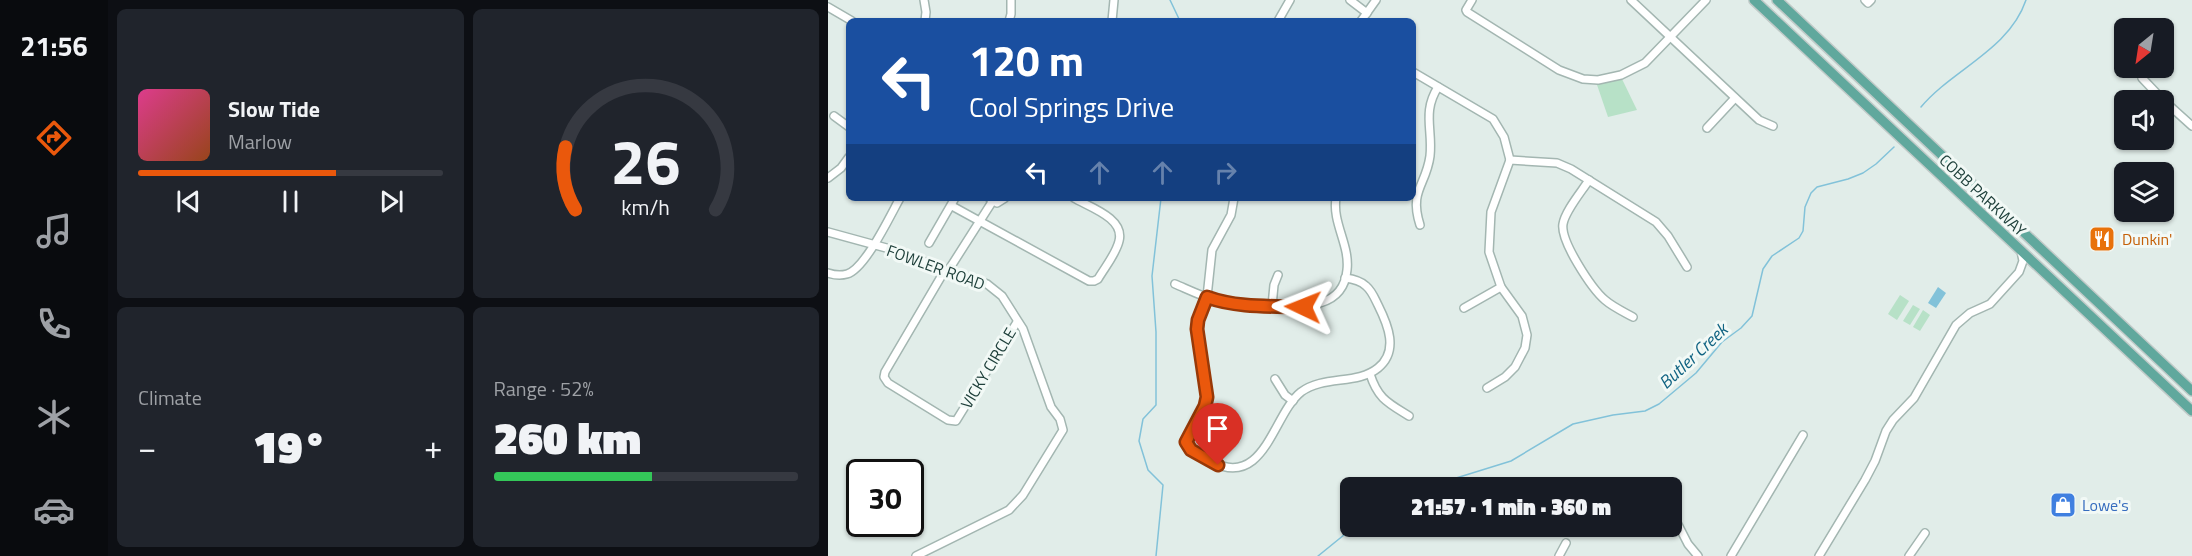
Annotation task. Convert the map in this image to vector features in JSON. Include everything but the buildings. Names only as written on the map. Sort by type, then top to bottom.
[{"type":"main road","name":"COBB PARKWAY","points":[[1754,0],[2192,411]]},
{"type":"main road","name":"COBB PARKWAY","points":[[1777,0],[2192,391]]},
{"type":"street","points":[[924,0],[927,12],[926,18]]},
{"type":"street","points":[[1010,18],[1011,0]]},
{"type":"street","points":[[1112,18],[1114,0]]},
{"type":"street","points":[[1280,18],[1290,0]]},
{"type":"street","points":[[1350,0],[1367,13]]},
{"type":"street","points":[[1363,18],[1376,0]]},
{"type":"street","points":[[1472,0],[1466,9],[1467,12],[1559,70],[1584,78],[1605,79],[1629,72],[1645,63],[1706,0]]},
{"type":"street","points":[[1631,0],[1759,120],[1773,126]]},
{"type":"street","points":[[1865,0],[1868,3],[1871,0]]},
{"type":"street","points":[[828,7],[847,18]]},
{"type":"street","points":[[1416,74],[1492,119],[1504,137],[1510,160],[1492,204],[1488,236],[1489,252],[1502,287],[1524,321],[1527,335],[1525,348],[1510,373],[1486,388]]},
{"type":"street","points":[[2142,78],[2192,126]]},
{"type":"street","points":[[1416,200],[1430,156],[1429,105],[1438,87]]},
{"type":"street","points":[[1707,128],[1735,98]]},
{"type":"street","points":[[834,117],[846,125]]},
{"type":"street","points":[[1510,160],[1557,163],[1589,180],[1656,222],[1668,236],[1687,267]]},
{"type":"street","points":[[828,178],[846,161]]},
{"type":"street","points":[[1589,180],[1564,220],[1563,235],[1599,294],[1633,318]]},
{"type":"street","points":[[828,273],[846,274],[855,270],[865,260],[898,201]]},
{"type":"street","points":[[929,243],[954,201]]},
{"type":"street","points":[[947,271],[990,201]]},
{"type":"street","points":[[952,206],[1089,281],[1094,281],[1098,279],[1119,243],[1119,234],[1114,221],[1079,201]]},
{"type":"street","points":[[1233,201],[1231,215],[1212,250],[1207,297],[1198,320],[1197,329],[1207,397],[1205,406],[1186,442],[1196,454],[1218,465],[1235,467],[1250,462],[1264,449],[1293,401],[1303,391],[1310,387],[1370,374],[1381,366],[1390,348],[1390,334],[1381,310],[1367,287],[1358,281],[1345,278]]},
{"type":"street","points":[[1175,284],[1219,302],[1239,305],[1303,307],[1321,304],[1336,294],[1345,278],[1347,263],[1336,220],[1335,201]]},
{"type":"street","points":[[1416,201],[1420,225]]},
{"type":"street","name":"FOWLER ROAD","points":[[828,231],[901,252],[987,284],[1002,296],[1023,329],[1051,407],[1060,419],[1063,430],[1023,495],[1009,510],[916,556]]},
{"type":"street","points":[[1819,556],[1870,471],[1886,430],[1914,398],[1956,325],[1970,313],[1990,304],[2022,267],[2021,251]]},
{"type":"street","name":"VICKY CIRCLE","points":[[947,271],[885,372],[884,377],[888,383],[948,420],[956,421],[1017,322]]},
{"type":"street","points":[[1272,306],[1274,285],[1278,275]]},
{"type":"street","points":[[1464,308],[1502,287]]},
{"type":"street","points":[[1370,374],[1377,393],[1383,401],[1409,416]]},
{"type":"street","points":[[1275,379],[1285,395],[1293,401]]},
{"type":"street","points":[[1731,556],[1803,435]]},
{"type":"street","points":[[1682,532],[1698,556]]},
{"type":"street","points":[[1909,556],[1925,532]]},
{"type":"street","points":[[1558,556],[1566,543]]},
{"type":"green space","points":[[1595,79],[1622,79],[1637,110],[1608,117]]},
{"type":"green space","points":[[1900,295],[1909,301],[1897,320],[1888,314]]},
{"type":"green space","points":[[1913,305],[1920,309],[1910,325],[1903,321]]},
{"type":"green space","points":[[1923,310],[1930,315],[1920,331],[1913,327]]},
{"type":"water","points":[[1938,287],[1946,293],[1936,308],[1928,303]]},
{"type":"waterway","points":[[1170,0],[1179,18]]},
{"type":"waterway","name":"Butler Creek","points":[[1921,107],[1949,81],[1994,46],[2018,17],[2026,0]]},
{"type":"waterway","name":"Butler Creek","points":[[1459,477],[1511,461],[1573,424],[1645,411],[1659,404],[1696,373],[1722,342],[1741,328],[1752,316],[1763,269],[1772,256],[1799,238],[1803,231],[1805,207],[1811,193],[1817,187],[1863,173],[1894,147]]},
{"type":"waterway","points":[[1156,556],[1163,485],[1148,470],[1139,441],[1143,419],[1156,405],[1156,332],[1152,276],[1161,201]]},
{"type":"waterway","name":"Butler Creek","points":[[1318,556],[1341,537]]},
{"type":"place","name":"Dunkin'","points":[[2102,239]]},
{"type":"place","name":"Lowe's","points":[[2063,505]]},
{"type":"route","points":[[1218,465],[1196,454],[1186,442],[1205,406],[1207,397],[1207,381],[1197,329],[1207,297],[1219,302],[1239,305],[1303,307]]}]
